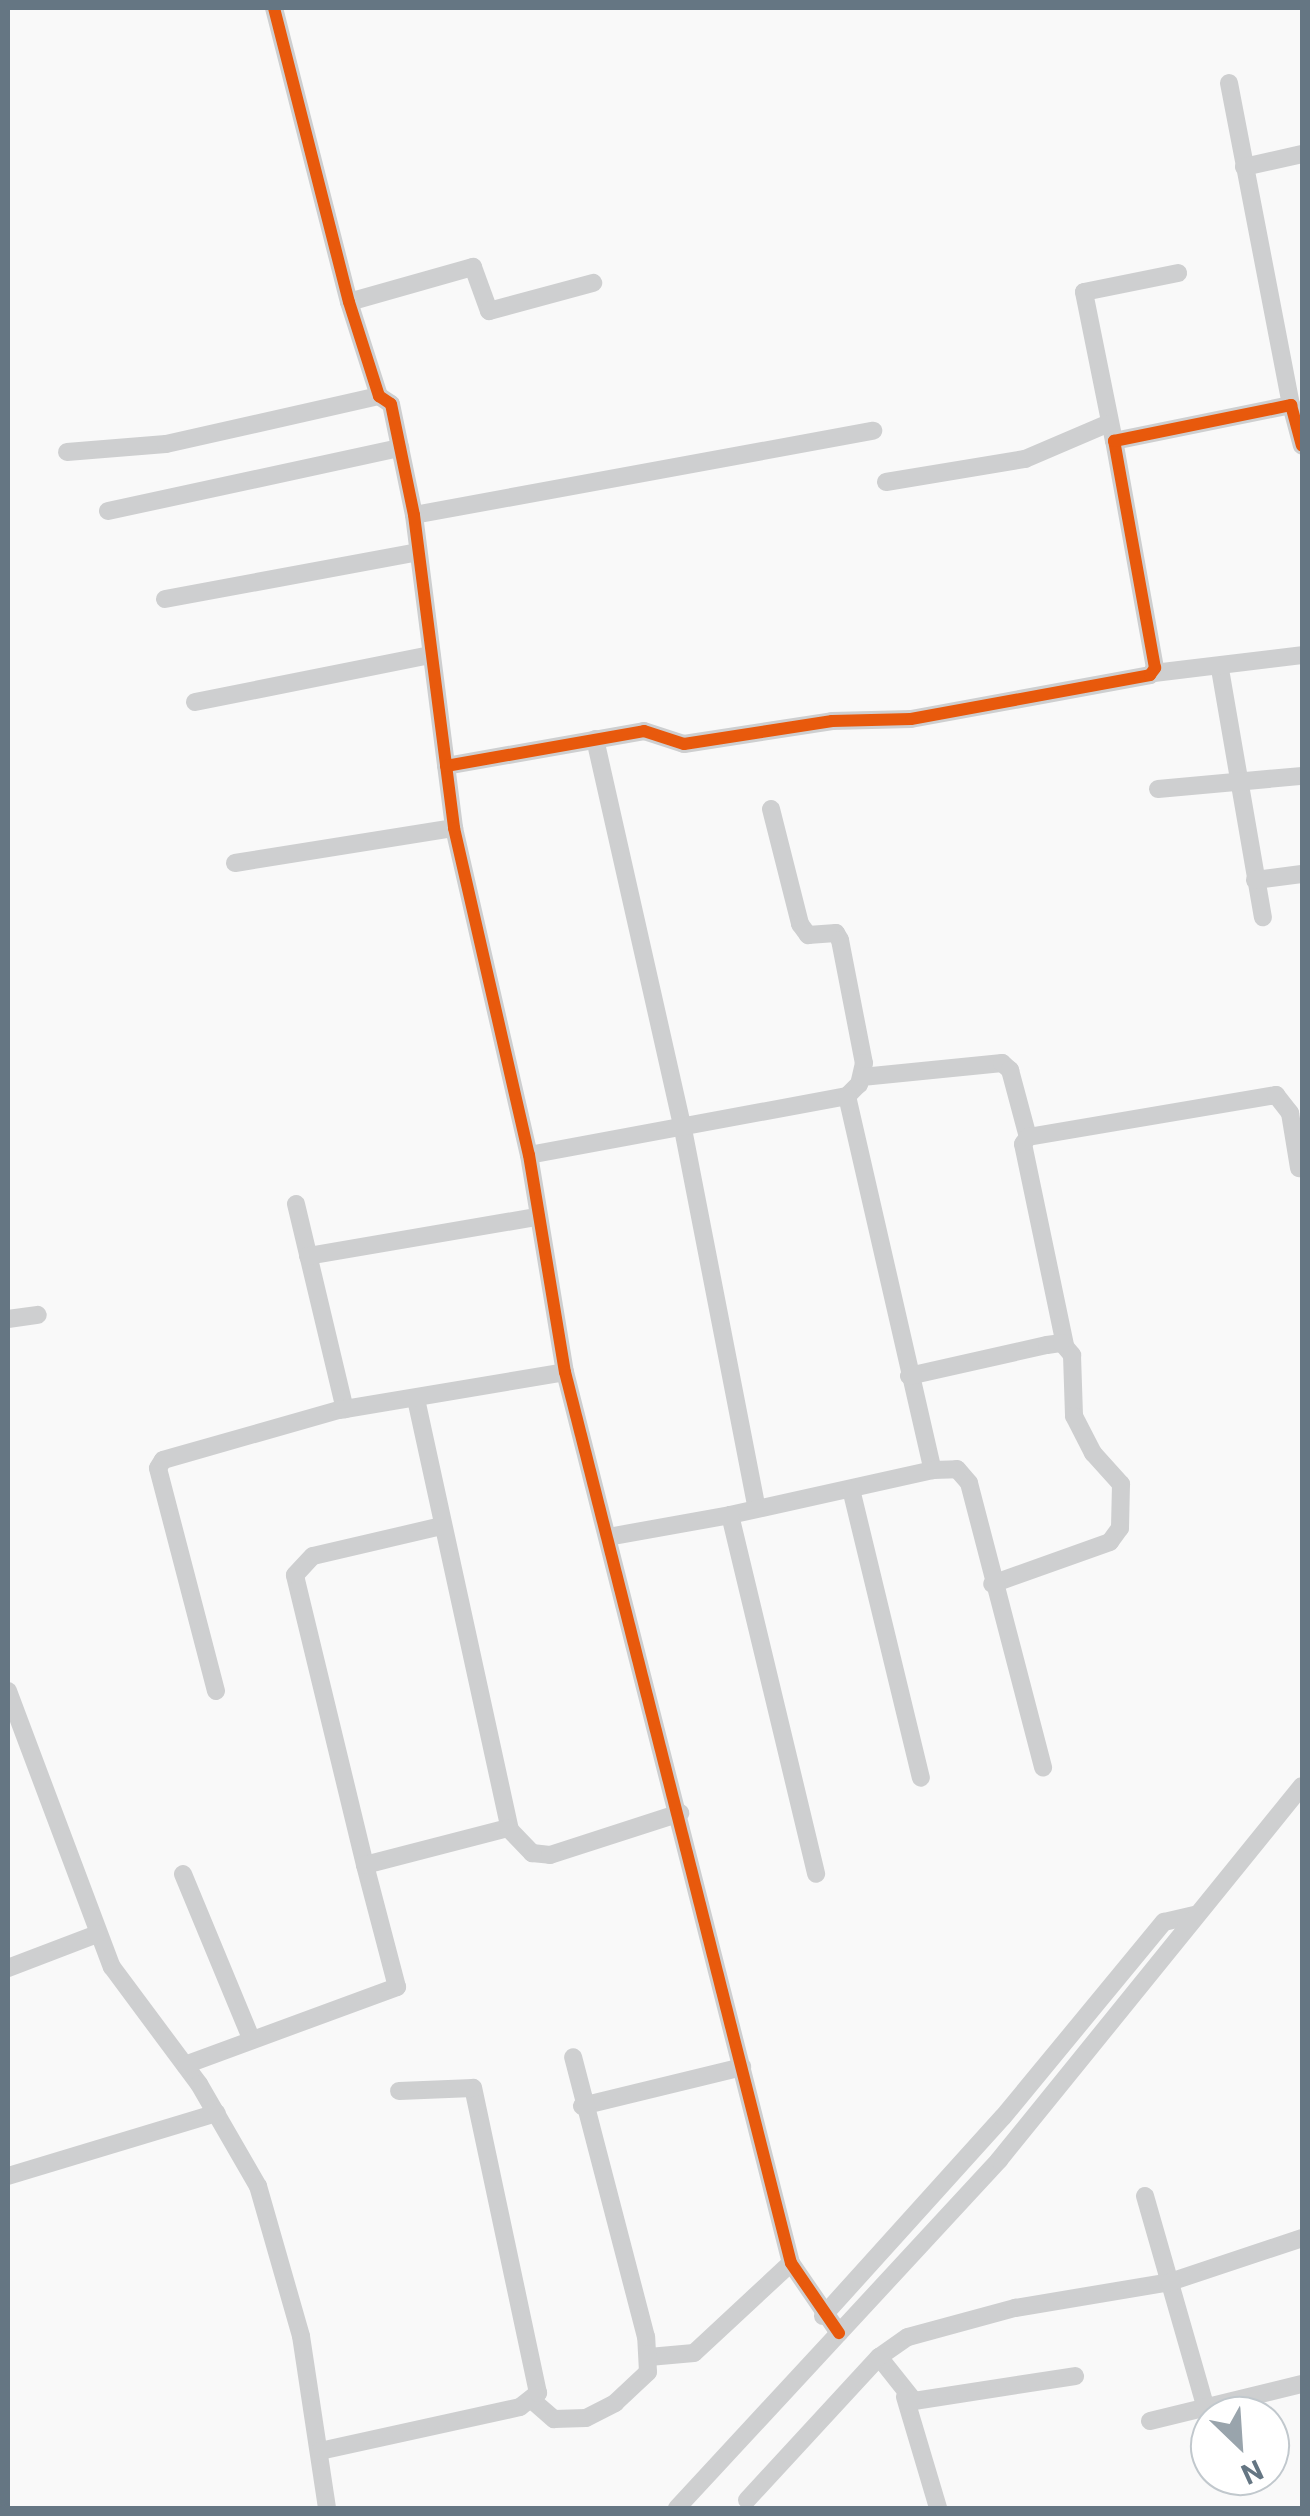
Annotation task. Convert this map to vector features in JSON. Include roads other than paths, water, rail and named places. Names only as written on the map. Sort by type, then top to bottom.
[{"type":"street","points":[[274,8],[349,302],[378,396],[391,404],[414,515],[454,828],[529,1155],[536,1217],[565,1372],[791,2263],[823,2316],[840,2333]]},
{"type":"street","points":[[1229,83],[1302,446]]},
{"type":"street","points":[[1244,168],[1302,154]]},
{"type":"street","points":[[349,302],[473,268],[489,312],[593,283]]},
{"type":"street","points":[[1154,673],[1084,292],[1178,272]]},
{"type":"street","points":[[67,452],[166,444],[378,396]]},
{"type":"street","points":[[886,482],[1025,460],[1111,432],[1291,405]]},
{"type":"street","points":[[414,515],[873,430]]},
{"type":"street","points":[[108,512],[400,448]]},
{"type":"street","points":[[165,599],[418,552]]},
{"type":"street","points":[[196,702],[431,655]]},
{"type":"street","points":[[446,766],[644,730],[700,743],[832,720],[912,719],[1154,673],[1220,669],[1302,655]]},
{"type":"street","points":[[1220,669],[1263,917]]},
{"type":"street","points":[[595,740],[683,1128],[756,1506]]},
{"type":"street","points":[[1158,789],[1302,776]]},
{"type":"street","points":[[529,1155],[847,1096],[862,1076],[840,940],[836,933],[808,935],[800,924],[771,809]]},
{"type":"street","points":[[235,863],[454,828]]},
{"type":"street","points":[[1255,880],[1302,874]]},
{"type":"street","points":[[862,1076],[1002,1063],[1010,1070],[1028,1137]]},
{"type":"street","points":[[847,1096],[933,1470]]},
{"type":"street","points":[[992,1584],[1110,1542],[1120,1528],[1120,1484],[1079,1430],[1075,1370],[1065,1345],[1023,1144],[1028,1137],[1276,1096],[1290,1112],[1299,1168]]},
{"type":"street","points":[[296,1204],[345,1409]]},
{"type":"street","points":[[308,1256],[536,1217]]},
{"type":"street","points":[[8,1318],[38,1315]]},
{"type":"street","points":[[909,1376],[1065,1345]]},
{"type":"street","points":[[216,1690],[159,1464],[345,1409],[565,1372]]},
{"type":"street","points":[[416,1399],[510,1829],[539,1857],[680,1814]]},
{"type":"street","points":[[608,1537],[730,1515],[756,1506],[933,1470],[964,1473],[1042,1768]]},
{"type":"street","points":[[851,1489],[921,1778]]},
{"type":"street","points":[[730,1515],[816,1874]]},
{"type":"street","points":[[185,2066],[250,2036],[398,1987],[294,1574],[312,1556],[442,1526]]},
{"type":"street","points":[[8,1690],[96,1934],[133,2000],[217,2113],[258,2186],[278,2244],[320,2451],[327,2508]]},
{"type":"street","points":[[677,2508],[999,2160],[1302,1786]]},
{"type":"street","points":[[365,1864],[510,1829]]},
{"type":"street","points":[[183,1874],[250,2036]]},
{"type":"street","points":[[823,2316],[1003,2117],[1153,1934],[1170,1916],[1194,1915]]},
{"type":"street","points":[[8,1968],[96,1934]]},
{"type":"street","points":[[533,2400],[554,2419],[586,2418],[639,2384],[649,2357],[572,2057]]},
{"type":"street","points":[[582,2106],[742,2067]]},
{"type":"street","points":[[399,2090],[474,2088],[538,2383],[533,2400]]},
{"type":"street","points":[[8,2176],[217,2113]]},
{"type":"street","points":[[1144,2196],[1203,2396]]},
{"type":"street","points":[[746,2500],[879,2357],[908,2337],[956,2322],[1170,2282],[1302,2238]]},
{"type":"street","points":[[649,2357],[694,2353],[791,2263]]},
{"type":"street","points":[[879,2357],[905,2398],[938,2508]]},
{"type":"street","points":[[905,2398],[925,2402],[1076,2376]]},
{"type":"street","points":[[1247,2396],[1302,2384]]},
{"type":"street","points":[[320,2451],[533,2400]]},
{"type":"street","points":[[1150,2421],[1190,2410]]}]
